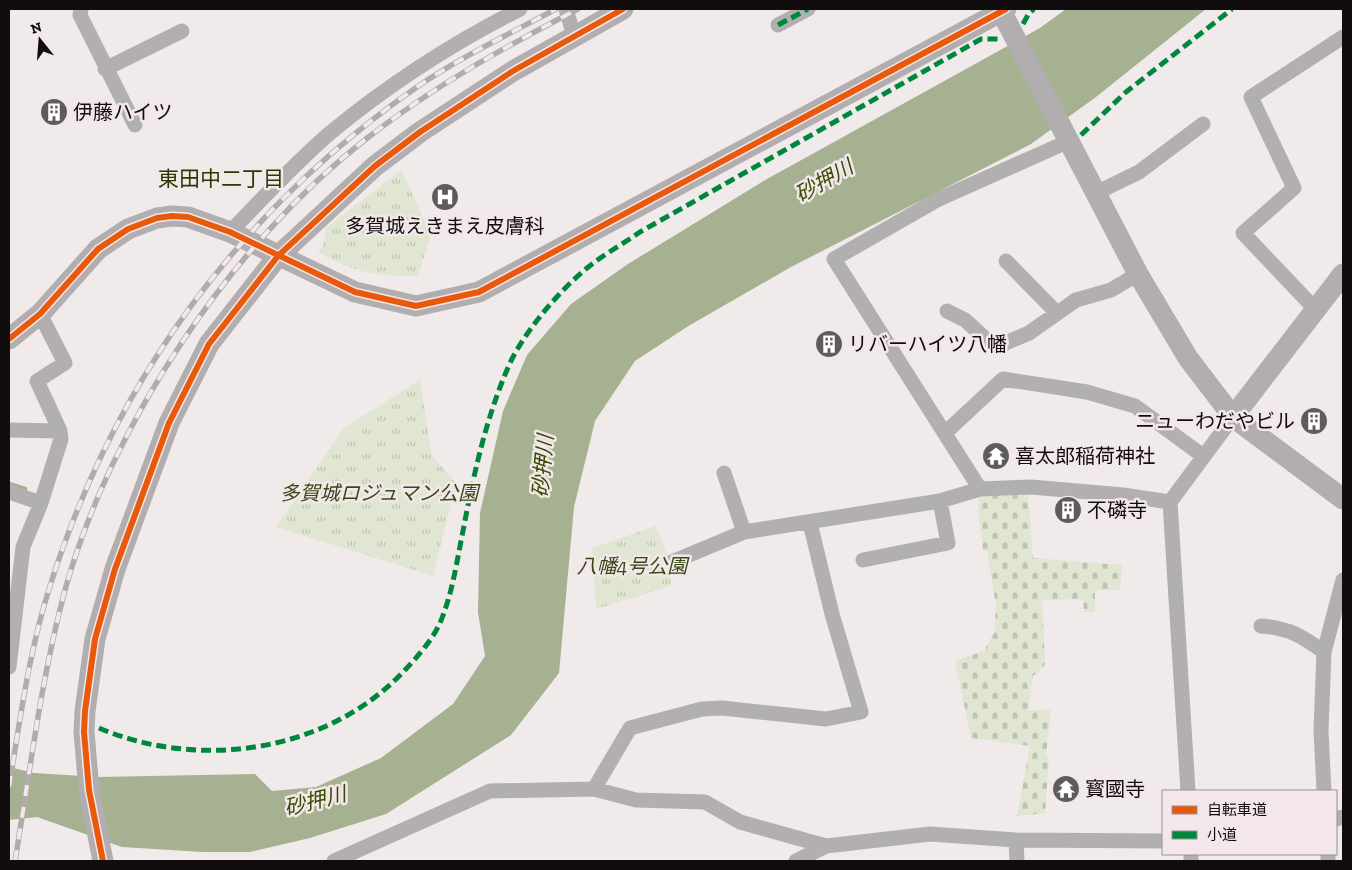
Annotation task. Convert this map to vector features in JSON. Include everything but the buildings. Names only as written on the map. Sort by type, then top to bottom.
[{"type":"street","points":[[81,9],[80,15],[105,68],[135,124]]},
{"type":"street","points":[[230,232],[329,134],[377,96],[434,58],[520,9]]},
{"type":"street","points":[[566,9],[574,36]]},
{"type":"street","points":[[103,859],[89,790],[84,732],[85,711],[98,630],[115,569],[169,422],[209,344],[278,256],[374,166],[420,132],[513,71],[623,9]]},
{"type":"street","points":[[778,25],[808,9]]},
{"type":"street","points":[[9,339],[40,314],[98,249],[128,229],[156,218],[172,216],[188,217],[230,232],[355,292],[416,306],[479,292],[1002,10],[1138,274],[1188,358],[1233,417],[1343,499]]},
{"type":"street","points":[[105,68],[182,31]]},
{"type":"street","points":[[1316,310],[1242,233],[1294,188],[1251,97],[1343,36]]},
{"type":"street","points":[[1096,193],[1139,172],[1203,124]]},
{"type":"street","points":[[980,489],[834,259],[937,200],[1066,136]]},
{"type":"street","points":[[1006,261],[1057,313]]},
{"type":"street","points":[[947,311],[964,320],[987,340],[1001,345],[1029,334],[1076,300],[1111,290],[1138,274]]},
{"type":"street","points":[[1188,790],[1170,502],[1203,456],[1343,274]]},
{"type":"street","points":[[9,667],[16,547],[41,503],[61,439],[60,431],[37,381],[66,363],[40,314]]},
{"type":"street","points":[[945,433],[1003,379],[1087,392],[1135,406],[1203,456]]},
{"type":"street","points":[[9,430],[60,431]]},
{"type":"street","points":[[724,473],[744,532]]},
{"type":"street","points":[[672,562],[744,532],[940,501],[980,489],[1031,487],[1123,495],[1170,502]]},
{"type":"street","points":[[9,492],[41,503]]},
{"type":"street","points":[[863,560],[948,544],[940,501]]},
{"type":"street","points":[[594,788],[630,728],[702,708],[722,708],[826,718],[861,712],[832,614],[810,522]]},
{"type":"street","points":[[1324,790],[1321,731],[1324,652],[1343,580]]},
{"type":"street","points":[[1261,626],[1282,628],[1301,636],[1324,652]]},
{"type":"street","points":[[334,861],[490,791],[594,788],[636,800],[705,802],[740,822],[826,846]]},
{"type":"street","points":[[796,861],[826,846],[930,834],[1016,840],[1162,841]]},
{"type":"street","points":[[1016,840],[1017,861]]},
{"type":"green space","points":[[401,170],[431,234],[418,276],[366,272],[344,265],[318,252],[323,246],[326,228]]},
{"type":"green space","name":"多賀城ロジュマン公園","points":[[420,380],[432,456],[456,483],[433,576],[276,527],[344,428]]},
{"type":"green space","points":[[1028,493],[1033,558],[1122,565],[1120,590],[1095,590],[1095,612],[1084,612],[1083,599],[1042,600],[1045,665],[1033,676],[1028,711],[1051,709],[1046,755],[1049,757],[1045,813],[1017,816],[1030,746],[971,738],[955,661],[984,651],[995,631],[996,605],[987,551],[983,550],[978,510],[980,495]]},
{"type":"green space","name":"八幡4号公園","points":[[656,526],[671,566],[671,586],[596,609],[592,548]]},
{"type":"water","name":"砂押川","points":[[1066,9],[1206,9],[1096,97],[1031,144],[791,267],[690,325],[635,361],[595,421],[574,507],[559,673],[511,735],[386,814],[310,838],[250,852],[203,852],[122,847],[37,817],[9,820],[9,767],[34,773],[98,777],[255,774],[272,791],[316,787],[381,758],[453,704],[485,656],[478,612],[480,513],[503,411],[527,355],[571,304],[628,264],[767,179],[1040,28]]},
{"type":"waterway","points":[[9,484],[25,489]]},
{"type":"railway","points":[[9,787],[36,635],[50,586],[77,510],[110,438],[148,370],[192,305],[240,245],[294,188],[353,135],[434,76],[485,46],[556,9]]},
{"type":"railway","points":[[15,861],[49,657],[65,590],[86,528],[112,465],[145,402],[182,342],[224,284],[268,231],[316,182],[366,139],[417,102],[469,69],[578,9]]},
{"type":"marked path","points":[[778,25],[808,9]]},
{"type":"marked path","points":[[1023,24],[1029,13],[1034,9]]},
{"type":"marked path","points":[[1081,135],[1126,92],[1232,9]]},
{"type":"marked path","points":[[99,728],[138,741],[179,749],[220,750],[261,746],[301,736],[339,720],[374,698],[416,658],[439,625],[452,586],[472,488],[494,404],[510,363],[525,338],[544,312],[566,288],[593,263],[640,232],[981,39],[998,39]]},
{"type":"cycle path","points":[[103,861],[89,790],[84,732],[95,639],[115,569],[169,423],[209,344],[278,256],[375,166],[420,132],[513,71],[623,9]]},
{"type":"cycle path","points":[[9,339],[40,314],[98,249],[128,229],[157,218],[172,216],[188,217],[230,232],[355,292],[416,306],[479,292],[1006,9]]},
{"type":"place","name":"伊藤ハイツ","points":[[54,112]]},
{"type":"place","name":"多賀城えきまえ皮膚科","points":[[445,197]]},
{"type":"place","name":"リバーハイツ八幡","points":[[829,344]]},
{"type":"place","name":"ニューわだやビル","points":[[1314,421]]},
{"type":"place","name":"喜太郎稲荷神社","points":[[996,456]]},
{"type":"place","name":"不磷寺","points":[[1068,510]]},
{"type":"place","name":"寳國寺","points":[[1066,789]]},
{"type":"district","name":"東田中二丁目","points":[[221,179]]}]
